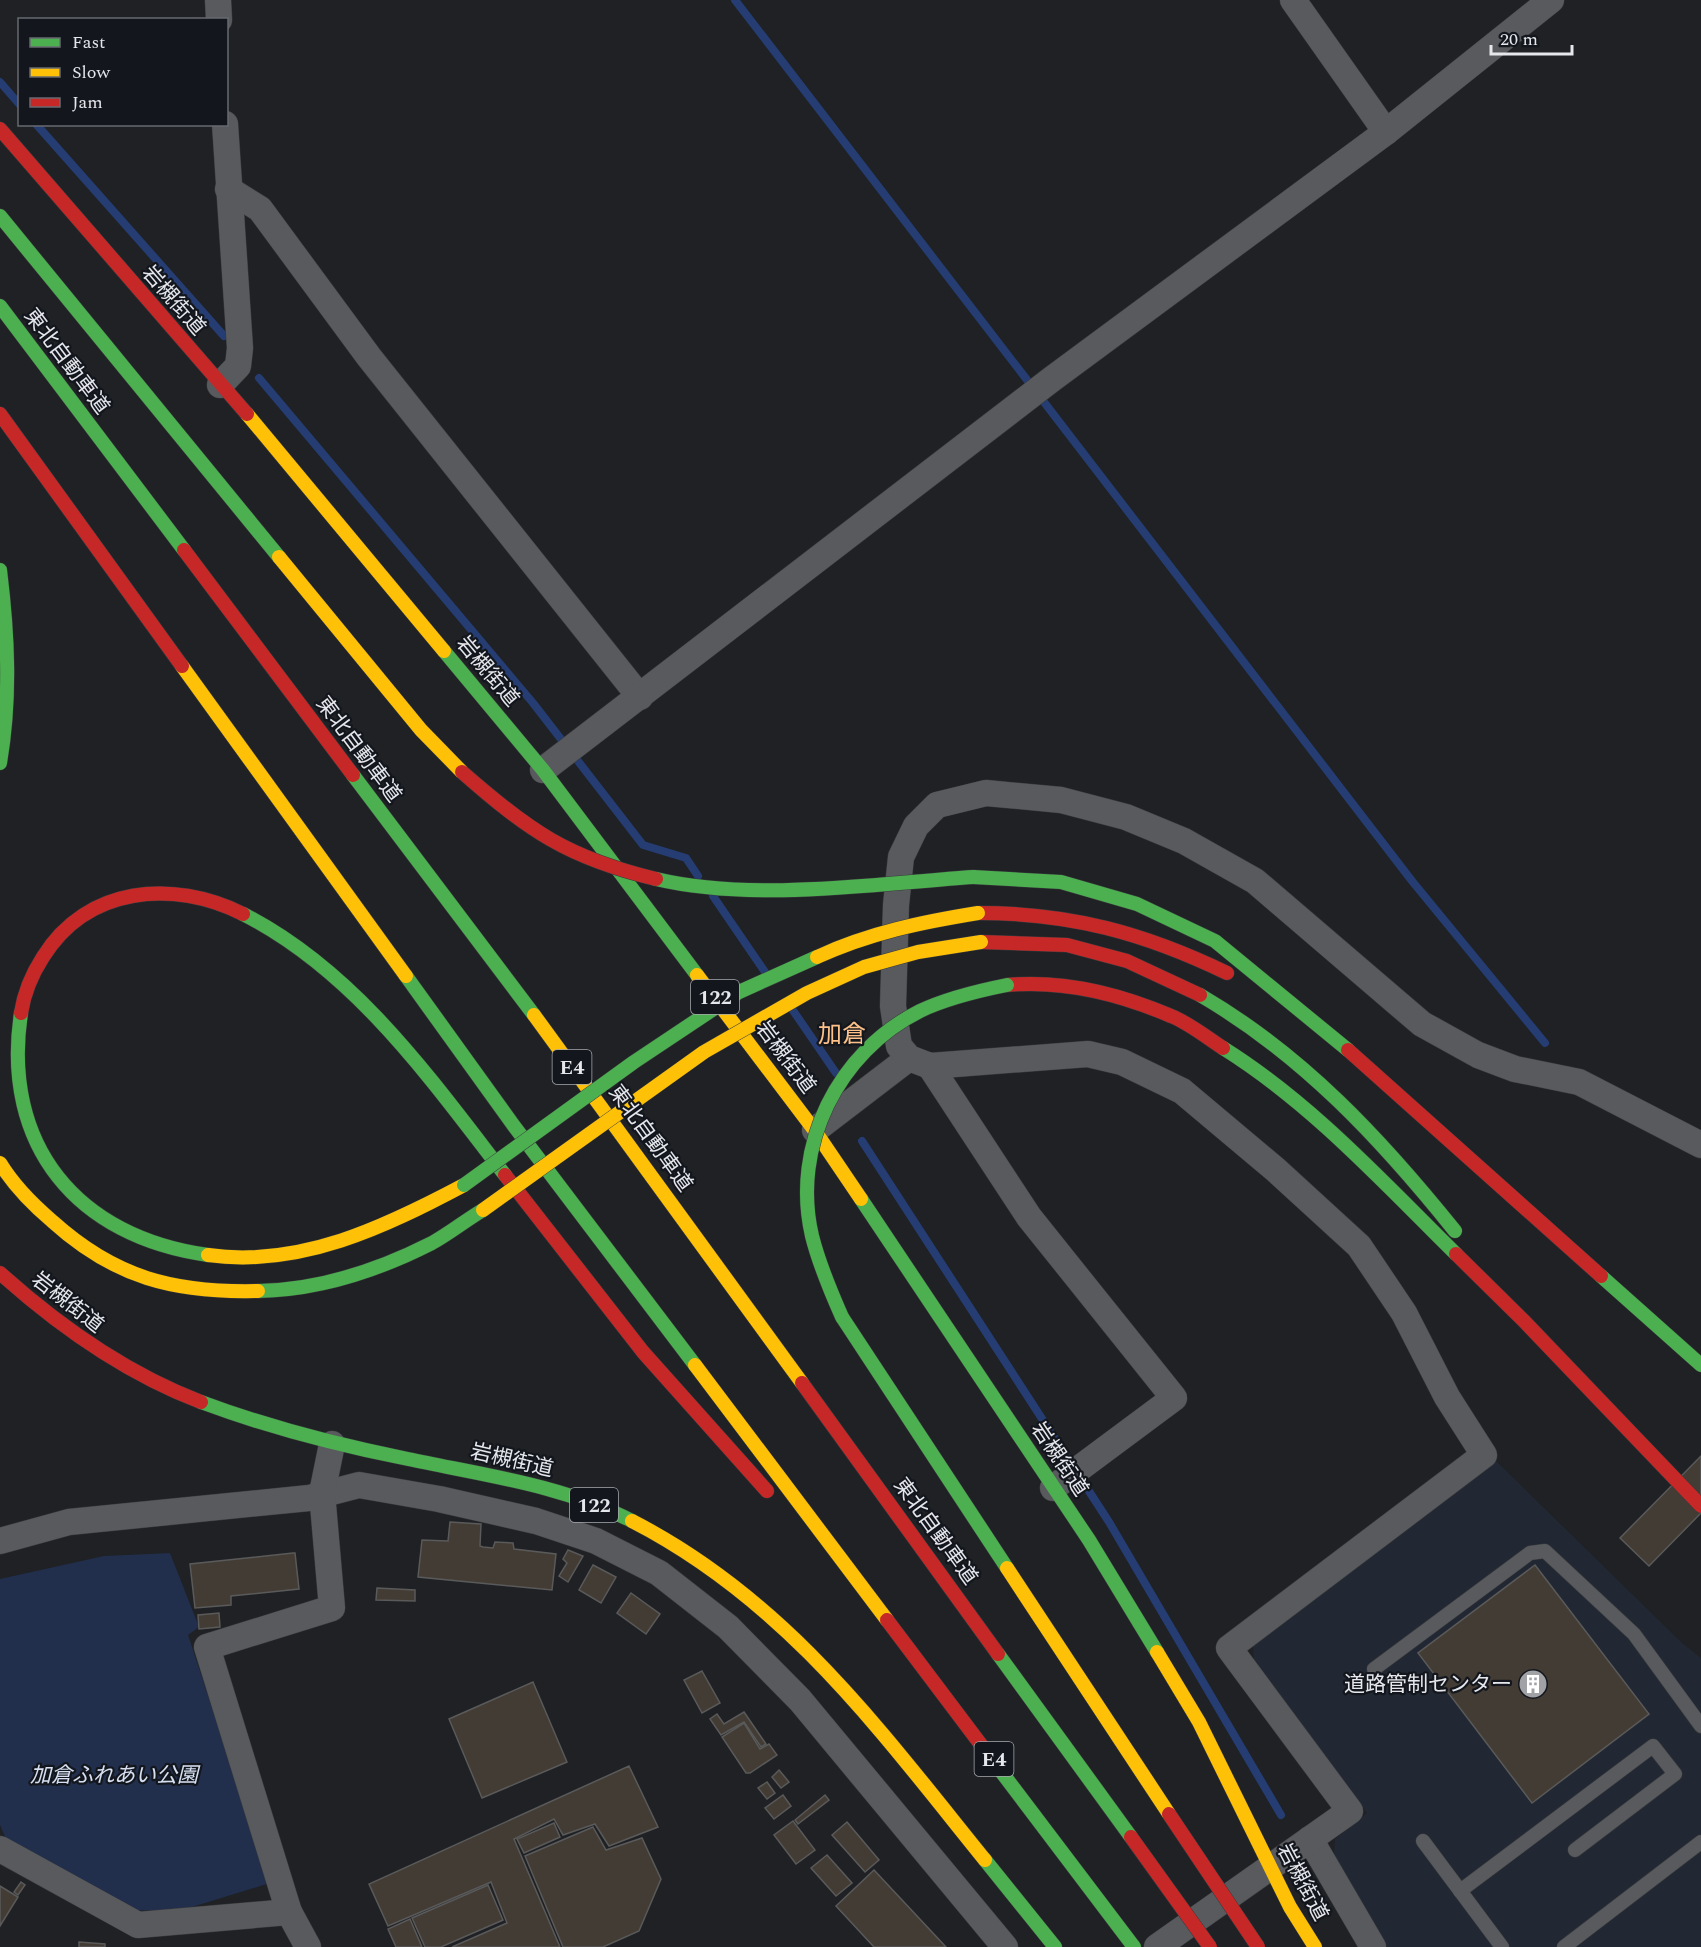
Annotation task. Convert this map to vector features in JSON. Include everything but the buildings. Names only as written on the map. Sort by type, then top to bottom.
[{"type":"highway","name":"岩槻街道","points":[[0,129],[266,436],[543,770],[815,1131],[1089,1540],[1199,1722],[1270,1868],[1315,1947]]},
{"type":"highway","points":[[0,216],[413,721],[462,772],[512,816],[568,851],[630,874],[672,884],[772,889],[973,877],[1061,882],[1137,904],[1215,941],[1372,1071],[1701,1365]]},
{"type":"highway","name":"東北自動車道","points":[[0,306],[585,1083],[1210,1947]]},
{"type":"highway","name":"E4","points":[[0,414],[514,1126],[1088,1882],[1134,1947]]},
{"type":"highway","points":[[0,570],[7,620],[8,682],[7,730],[0,763]]},
{"type":"highway","points":[[6,1020],[16,987],[42,944],[92,908],[140,893],[179,892],[205,897],[233,908],[274,931],[319,963],[404,1045],[654,1368],[773,1498]]},
{"type":"highway","points":[[4,1060],[12,1098],[30,1135],[57,1179],[97,1215],[149,1242],[212,1256],[283,1254],[346,1242],[404,1217],[464,1185],[634,1062],[739,992],[850,942],[914,923],[978,914],[1057,917],[1115,927],[1192,955],[1246,983],[1316,1025]]},
{"type":"highway","points":[[0,1163],[32,1204],[71,1238],[101,1260],[161,1282],[203,1290],[244,1293],[289,1289],[361,1272],[432,1242],[483,1210],[704,1052],[807,993],[875,964],[918,952],[981,942],[1066,945],[1124,961],[1188,987],[1281,1046],[1356,1116],[1435,1205],[1524,1321]]},
{"type":"highway","points":[[1258,1947],[842,1317],[830,1294],[810,1236],[806,1180],[810,1148],[832,1092],[867,1049],[908,1018],[968,993],[1007,985],[1028,983],[1076,986],[1172,1016],[1260,1071],[1341,1141],[1524,1321],[1701,1506]]},
{"type":"highway","name":"岩槻街道","points":[[0,1272],[27,1300],[77,1339],[126,1368],[187,1398],[332,1444],[527,1483],[579,1499],[621,1515],[705,1562],[777,1618],[840,1681],[1055,1947]]},
{"type":"highway","points":[[797,1524],[900,1636]]},
{"type":"street","points":[[218,0],[219,18]]},
{"type":"street","points":[[1293,0],[1386,132]]},
{"type":"street","points":[[543,770],[640,698],[1035,393],[1386,132],[1551,0]]},
{"type":"street","points":[[220,385],[238,366],[240,348],[225,126]]},
{"type":"street","points":[[228,189],[260,209],[369,357],[640,698]]},
{"type":"street","points":[[1053,1488],[1174,1398],[1029,1217],[920,1062],[899,1046],[893,1006],[896,905],[901,857],[916,826],[937,805],[986,793],[1061,800],[1126,817],[1184,841],[1255,881],[1422,1023],[1478,1055],[1515,1069],[1579,1082],[1701,1145]]},
{"type":"street","points":[[815,1131],[920,1062],[1088,1054],[1122,1062],[1182,1091],[1276,1170],[1359,1246],[1404,1313],[1447,1397],[1484,1455],[1229,1648],[1350,1810],[1157,1947]]},
{"type":"street","points":[[308,1947],[289,1912],[207,1647],[332,1608],[322,1493],[332,1444]]},
{"type":"street","points":[[0,1541],[69,1522],[309,1498],[359,1485],[439,1499],[536,1521],[596,1541],[659,1573],[728,1627],[800,1700],[1005,1947]]},
{"type":"street","points":[[1310,1839],[1373,1947]]},
{"type":"street","points":[[0,1849],[138,1926],[289,1912]]},
{"type":"lane","points":[[1374,1669],[1530,1553],[1545,1551],[1551,1553],[1634,1634],[1701,1726]]},
{"type":"lane","points":[[1460,1891],[1653,1746],[1675,1774],[1575,1850]]},
{"type":"lane","points":[[1422,1841],[1502,1947]]},
{"type":"lane","points":[[1564,1947],[1701,1842]]},
{"type":"shaded area","points":[[1495,1460],[1682,1643],[1701,1658],[1701,1947],[1387,1947],[1334,1855],[1335,1839],[1367,1813],[1254,1663],[1253,1645]]},
{"type":"green space","name":"加倉ふれあい公園","points":[[170,1553],[199,1627],[188,1635],[270,1883],[179,1911],[122,1910],[6,1839],[0,1825],[0,1579],[104,1556]]},
{"type":"waterway","points":[[735,0],[1412,881],[1545,1043]]},
{"type":"waterway","points":[[0,82],[18,103]]},
{"type":"waterway","points":[[38,126],[224,336]]},
{"type":"waterway","points":[[259,378],[533,703],[643,845],[686,858],[698,876]]},
{"type":"waterway","points":[[713,896],[765,972]]},
{"type":"waterway","points":[[792,1009],[836,1073]]},
{"type":"waterway","points":[[862,1141],[1109,1522],[1281,1815]]},
{"type":"traffic: fast","points":[[0,216],[279,557]]},
{"type":"traffic: fast","points":[[0,306],[184,550]]},
{"type":"traffic: fast","points":[[0,570],[7,666],[6,715],[0,763]]},
{"type":"traffic: fast","points":[[444,651],[543,770],[697,975]]},
{"type":"traffic: fast","points":[[353,775],[534,1015]]},
{"type":"traffic: fast","points":[[973,877],[1061,882],[1137,904],[1215,941],[1348,1050]]},
{"type":"traffic: fast","points":[[656,879],[693,886],[773,890],[855,887],[973,877]]},
{"type":"traffic: fast","points":[[243,914],[283,938],[321,965],[355,996],[419,1065],[505,1175]]},
{"type":"traffic: fast","points":[[464,1185],[634,1062],[739,992],[817,957]]},
{"type":"traffic: fast","points":[[406,976],[514,1126],[695,1365]]},
{"type":"traffic: fast","points":[[842,1317],[815,1246],[807,1202],[808,1169],[815,1136],[827,1105],[844,1076],[866,1051],[891,1029],[920,1011],[941,1002],[1007,985]]},
{"type":"traffic: fast","points":[[1200,995],[1273,1044],[1338,1101],[1398,1164],[1455,1231]]},
{"type":"traffic: fast","points":[[21,1013],[18,1061],[23,1104],[37,1143],[58,1177],[86,1205],[121,1228],[162,1245],[208,1255]]},
{"type":"traffic: fast","points":[[1223,1048],[1286,1093],[1316,1118],[1456,1254]]},
{"type":"traffic: fast","points":[[861,1199],[1089,1540],[1157,1652]]},
{"type":"traffic: fast","points":[[258,1291],[303,1287],[369,1270],[432,1243],[483,1210]]},
{"type":"traffic: fast","points":[[1601,1276],[1701,1365]]},
{"type":"traffic: fast","points":[[842,1317],[1007,1568]]},
{"type":"traffic: fast","points":[[201,1402],[329,1441],[551,1490],[578,1498],[632,1521]]},
{"type":"traffic: fast","points":[[998,1654],[1131,1837]]},
{"type":"traffic: fast","points":[[997,1766],[1134,1947]]},
{"type":"traffic: fast","points":[[985,1860],[1055,1947]]},
{"type":"traffic: slow","points":[[247,414],[444,651]]},
{"type":"traffic: slow","points":[[279,557],[421,730],[462,772]]},
{"type":"traffic: slow","points":[[182,666],[406,976]]},
{"type":"traffic: slow","points":[[817,957],[856,941],[896,929],[978,913]]},
{"type":"traffic: slow","points":[[483,1210],[704,1052],[807,993],[864,967],[918,952],[981,942]]},
{"type":"traffic: slow","points":[[697,975],[815,1131],[861,1199]]},
{"type":"traffic: slow","points":[[534,1015],[802,1383]]},
{"type":"traffic: slow","points":[[0,1163],[24,1194],[52,1221],[75,1240],[123,1269],[173,1285],[199,1289],[258,1291]]},
{"type":"traffic: slow","points":[[208,1255],[242,1257],[309,1250],[373,1229],[464,1185]]},
{"type":"traffic: slow","points":[[695,1365],[887,1620]]},
{"type":"traffic: slow","points":[[632,1521],[687,1553],[737,1589],[783,1628],[867,1716],[985,1860]]},
{"type":"traffic: slow","points":[[1007,1568],[1169,1814]]},
{"type":"traffic: slow","points":[[1157,1652],[1199,1722],[1290,1907],[1315,1947]]},
{"type":"traffic: jam","points":[[0,129],[247,414]]},
{"type":"traffic: jam","points":[[0,414],[182,666]]},
{"type":"traffic: jam","points":[[184,550],[353,775]]},
{"type":"traffic: jam","points":[[462,772],[508,811],[551,840],[598,862],[656,879]]},
{"type":"traffic: jam","points":[[21,1013],[26,991],[35,970],[61,933],[83,915],[107,903],[133,896],[161,894],[188,896],[216,903],[243,914]]},
{"type":"traffic: jam","points":[[978,913],[1044,917],[1106,928],[1166,947],[1227,973]]},
{"type":"traffic: jam","points":[[981,942],[1067,945],[1127,961],[1200,995]]},
{"type":"traffic: jam","points":[[1007,985],[1070,987],[1132,1001],[1178,1019],[1223,1048]]},
{"type":"traffic: jam","points":[[1348,1050],[1601,1276]]},
{"type":"traffic: jam","points":[[505,1175],[643,1352],[767,1491]]},
{"type":"traffic: jam","points":[[1456,1254],[1524,1321],[1701,1506]]},
{"type":"traffic: jam","points":[[0,1273],[46,1312],[94,1347],[146,1377],[201,1402]]},
{"type":"traffic: jam","points":[[802,1383],[998,1654]]},
{"type":"traffic: jam","points":[[887,1620],[997,1766]]},
{"type":"traffic: jam","points":[[1169,1814],[1258,1947]]},
{"type":"traffic: jam","points":[[1131,1837],[1210,1947]]},
{"type":"place","name":"道路管制センター","points":[[1533,1684]]},
{"type":"district","name":"加倉","points":[[842,1034]]}]
